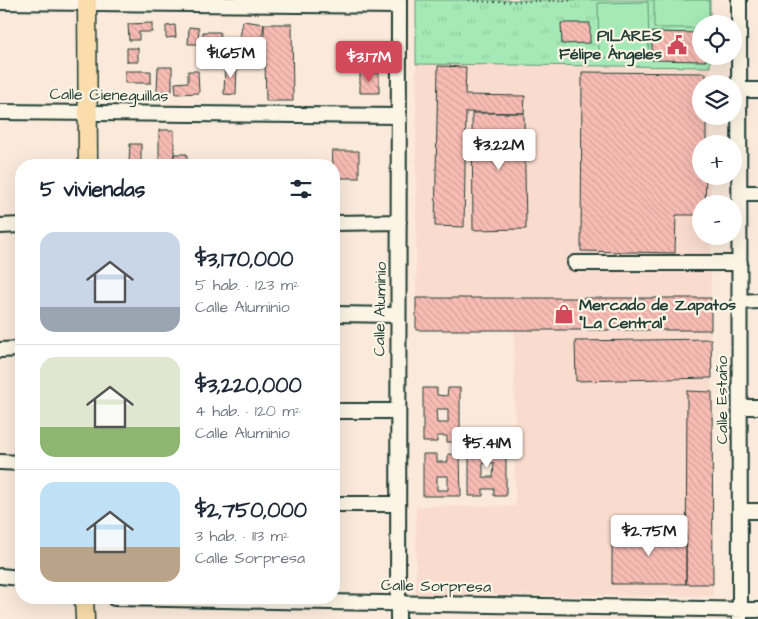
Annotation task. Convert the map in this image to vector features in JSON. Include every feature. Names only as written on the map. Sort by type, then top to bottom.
[{"type":"main road","points":[[87,1],[88,159]]},
{"type":"main road","points":[[84,604],[85,619]]},
{"type":"street","name":"Calle Estaño","points":[[739,0],[739,75]]},
{"type":"street","points":[[0,2],[399,3]]},
{"type":"street","name":"Calle Aluminio","points":[[398,619],[399,3]]},
{"type":"street","points":[[742,90],[758,90]]},
{"type":"street","name":"Calle Cieneguillas","points":[[0,112],[398,116]]},
{"type":"street","name":"Calle Estaño","points":[[739,125],[740,614]]},
{"type":"street","points":[[740,193],[758,193]]},
{"type":"street","points":[[340,223],[399,222]]},
{"type":"street","points":[[0,226],[15,226]]},
{"type":"street","points":[[575,263],[740,263]]},
{"type":"street","points":[[740,302],[758,301]]},
{"type":"street","points":[[340,314],[397,315]]},
{"type":"street","points":[[0,350],[15,349]]},
{"type":"street","points":[[740,407],[758,408]]},
{"type":"street","points":[[340,411],[397,411]]},
{"type":"street","points":[[0,462],[15,463]]},
{"type":"street","points":[[340,504],[397,504]]},
{"type":"street","points":[[740,511],[758,511]]},
{"type":"street","points":[[0,576],[15,577]]},
{"type":"street","name":"Calle Sorpresa","points":[[340,602],[740,614],[758,610]]},
{"type":"path","points":[[469,0],[474,2],[579,0]]},
{"type":"shaded area","points":[[416,64],[710,67],[710,75],[692,75],[692,125],[710,125],[711,135],[692,135],[692,185],[711,185],[711,195],[692,195],[692,245],[711,245],[711,298],[416,298]]},
{"type":"shaded area","points":[[514,330],[711,330],[713,596],[416,595],[416,506],[515,506]]},
{"type":"green space","points":[[416,0],[710,0],[710,15],[692,15],[692,65],[710,65],[710,67],[416,64]]},
{"type":"green space","points":[[654,0],[709,0],[709,15],[692,15],[692,28],[654,28]]},
{"type":"green space","points":[[648,2],[649,56],[599,58],[598,3]]},
{"type":"building","points":[[243,21],[264,24],[260,51],[238,47]]},
{"type":"building","points":[[152,23],[152,32],[139,32],[139,40],[129,40],[128,24]]},
{"type":"building","points":[[561,23],[590,23],[590,43],[562,44]]},
{"type":"building","points":[[264,24],[292,24],[293,101],[266,101]]},
{"type":"building","points":[[175,25],[176,37],[166,38],[166,26]]},
{"type":"building","points":[[189,27],[199,28],[198,44],[188,44]]},
{"type":"building","points":[[203,32],[220,32],[220,42],[203,42]]},
{"type":"building","name":"PILARES Félipe Ángeles","points":[[652,32],[692,33],[692,61],[652,60]]},
{"type":"building","points":[[127,48],[138,48],[138,62],[127,62]]},
{"type":"building","points":[[225,64],[237,64],[236,95],[224,94]]},
{"type":"building","points":[[438,66],[466,67],[465,95],[525,96],[524,113],[466,112],[464,227],[435,226]]},
{"type":"building","points":[[158,67],[172,67],[172,91],[157,91]]},
{"type":"building","points":[[125,71],[151,71],[151,83],[125,83]]},
{"type":"building","points":[[188,71],[198,71],[199,93],[176,94],[175,83],[188,82]]},
{"type":"building","points":[[360,72],[379,73],[379,93],[360,93]]},
{"type":"building","points":[[582,72],[706,73],[706,75],[692,75],[692,125],[706,125],[706,135],[692,135],[692,185],[706,185],[705,195],[692,195],[692,215],[676,215],[675,253],[581,251]]},
{"type":"building","points":[[472,113],[524,113],[526,229],[473,230]]},
{"type":"building","points":[[159,130],[174,130],[174,159],[159,159]]},
{"type":"building","points":[[130,144],[141,144],[141,159],[129,159]]},
{"type":"building","points":[[332,151],[359,151],[359,178],[340,178],[340,159],[333,159]]},
{"type":"building","points":[[174,154],[187,154],[187,159],[174,159]]},
{"type":"building","name":"Mercado de Zapatos \"La Central\"","points":[[416,298],[711,298],[711,330],[416,330]]},
{"type":"building","points":[[711,339],[712,378],[576,381],[575,341]]},
{"type":"building","points":[[423,388],[437,388],[437,395],[447,396],[448,388],[460,388],[460,442],[447,442],[447,436],[437,436],[437,442],[423,442]],"holes":[[[436,409],[448,409],[448,423],[437,423]]]},
{"type":"building","points":[[687,391],[712,392],[713,584],[686,584]]},
{"type":"building","points":[[469,441],[483,441],[483,449],[494,449],[493,441],[506,441],[506,496],[494,496],[494,489],[483,489],[483,496],[469,496]],"holes":[[[483,463],[494,463],[493,477],[483,477]]]},
{"type":"building","points":[[423,454],[437,454],[437,462],[448,462],[448,454],[460,455],[461,496],[423,496]],"holes":[[[437,476],[448,476],[448,490],[437,490]]]},
{"type":"building","points":[[686,530],[686,584],[612,584],[612,531]]},
{"type":"place","name":"PILARES Félipe Ángeles","points":[[677,45]]},
{"type":"place","name":"Mercado de Zapatos \"La Central\"","points":[[564,314]]}]
